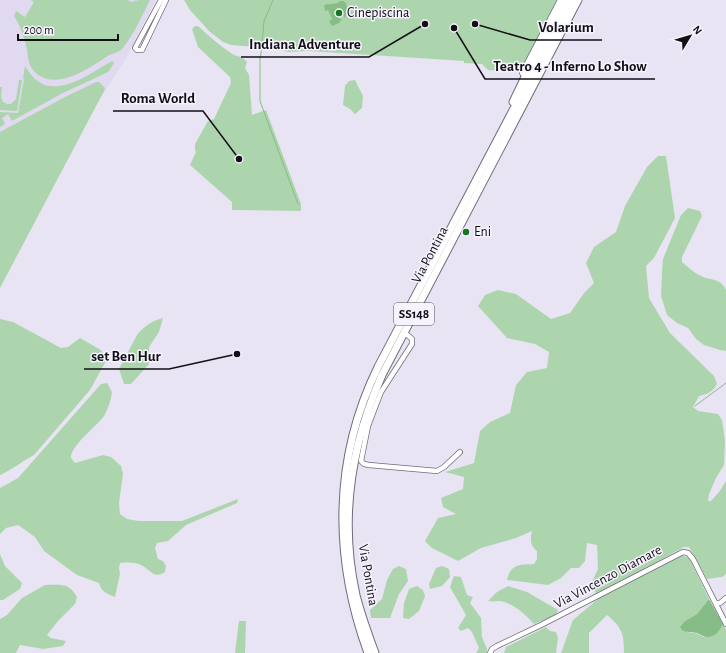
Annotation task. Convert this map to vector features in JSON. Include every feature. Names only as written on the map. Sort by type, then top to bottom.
[{"type":"highway","points":[[482,169],[484,160],[564,0]]},
{"type":"highway","name":"Via Pontina","points":[[368,653],[350,596],[343,544],[343,495],[346,472],[353,436],[363,404],[376,373],[482,169],[576,1]]},
{"type":"highway","name":"Via Pontina","points":[[375,653],[362,617],[354,581],[349,536],[349,496],[355,452],[366,412],[382,375],[576,1]]},
{"type":"street","points":[[161,0],[141,38],[136,44],[136,50],[142,50],[166,0]]},
{"type":"street","points":[[525,76],[522,73],[560,0]]},
{"type":"street","points":[[405,333],[412,339],[412,344],[381,392],[368,426],[361,461],[364,464],[369,465],[437,471],[444,467],[460,452]]},
{"type":"street","name":"Via Vincenzo Diamare","points":[[490,653],[492,649],[497,646],[683,552],[688,553],[693,559],[726,624]]},
{"type":"street","points":[[716,603],[720,603],[726,598]]},
{"type":"shaded area","points":[[0,0],[156,0],[125,60],[92,111],[0,286]]},
{"type":"shaded area","points":[[31,0],[128,0],[131,2],[150,0],[134,31],[122,49],[109,55],[82,72],[61,79],[51,80],[41,77],[31,68],[24,37],[14,16],[16,11],[25,17],[34,2]]},
{"type":"shaded area","points":[[184,0],[558,0],[523,68],[519,68],[517,72],[488,70],[482,64],[464,63],[464,61],[309,51],[289,52],[260,47],[260,45],[256,47],[231,45],[223,42],[209,31],[190,10]]},
{"type":"shaded area","name":"Cinepiscina","points":[[340,1],[346,3],[348,13],[344,18],[344,15],[338,14],[337,15],[340,19],[342,19],[339,23],[332,26],[329,21],[332,19],[328,10],[325,11],[324,6],[326,4],[338,3]]},
{"type":"shaded area","points":[[195,26],[198,26],[231,53],[243,58],[247,62],[245,68],[249,75],[252,115],[266,110],[301,204],[301,211],[232,210],[232,202],[190,165],[196,152],[195,144],[208,121],[214,119],[231,83],[230,77],[198,47],[192,29]]},
{"type":"shaded area","points":[[112,61],[114,63],[106,73],[61,94],[12,121],[8,114],[2,118],[5,124],[0,127],[0,112],[18,113],[25,66],[35,79],[44,84],[53,86],[74,82]]},
{"type":"shaded area","points":[[19,80],[22,80],[17,111],[0,110],[0,87],[2,87],[1,96],[3,102],[11,104],[16,99]]},
{"type":"shaded area","points":[[355,80],[363,96],[362,108],[355,114],[343,105],[345,86],[349,81]]},
{"type":"shaded area","points":[[96,82],[99,82],[105,88],[104,91],[0,288],[0,132]]},
{"type":"shaded area","points":[[658,156],[666,156],[675,218],[654,258],[646,266],[649,298],[670,333],[714,376],[717,384],[710,392],[699,396],[693,407],[698,411],[718,414],[722,420],[725,441],[724,465],[716,478],[709,494],[708,501],[711,501],[726,481],[726,574],[722,577],[707,579],[689,547],[684,547],[597,595],[591,584],[598,569],[597,545],[587,543],[585,561],[579,568],[571,568],[561,578],[548,585],[507,580],[511,570],[520,565],[534,564],[537,559],[537,551],[531,542],[532,531],[516,538],[481,548],[458,561],[432,548],[425,541],[438,518],[456,514],[443,507],[441,498],[463,489],[464,477],[445,472],[474,463],[480,431],[490,422],[510,413],[516,385],[527,372],[547,368],[549,352],[535,344],[507,338],[478,306],[485,295],[498,290],[516,294],[551,319],[570,313],[584,293],[594,283],[586,263],[594,247],[616,232],[625,206],[647,167]]},
{"type":"shaded area","points":[[688,208],[700,211],[702,216],[682,257],[682,262],[698,275],[718,281],[726,290],[726,351],[704,345],[696,339],[688,328],[677,323],[667,315],[661,296],[663,259],[681,215]]},
{"type":"shaded area","points":[[163,318],[159,332],[149,347],[149,364],[131,384],[124,384],[119,369],[137,335],[148,324]]},
{"type":"shaded area","points":[[0,319],[13,322],[61,348],[68,347],[80,338],[101,350],[107,359],[90,390],[34,455],[0,475]]},
{"type":"shaded area","points":[[107,383],[112,392],[104,416],[79,442],[72,453],[71,458],[75,463],[103,455],[111,457],[121,466],[123,474],[119,503],[120,514],[127,519],[139,521],[182,521],[238,499],[237,503],[186,525],[168,541],[157,543],[155,548],[158,559],[163,561],[166,566],[165,572],[162,574],[153,574],[138,564],[129,562],[120,563],[120,574],[115,597],[105,592],[99,583],[77,575],[44,551],[35,537],[18,525],[6,528],[0,534],[0,488],[18,478],[101,384]]},
{"type":"shaded area","points":[[0,554],[5,566],[22,583],[20,589],[3,600],[0,600]]},
{"type":"shaded area","points":[[678,555],[689,558],[709,599],[697,614],[685,621],[690,633],[695,633],[704,637],[719,631],[723,624],[726,630],[726,653],[624,653],[623,636],[621,631],[607,615],[589,633],[589,653],[561,653],[573,620],[598,599]]},
{"type":"shaded area","points":[[399,566],[406,569],[408,581],[399,594],[390,618],[371,618],[370,610],[382,599],[387,580],[393,569]]},
{"type":"shaded area","points":[[442,566],[449,569],[450,577],[442,586],[430,589],[429,584],[436,568]]},
{"type":"shaded area","points":[[454,576],[461,577],[467,595],[473,597],[470,603],[481,618],[482,637],[487,653],[476,653],[479,648],[472,632],[468,628],[461,631],[458,628],[466,615],[450,587]]},
{"type":"shaded area","points":[[45,585],[63,585],[71,589],[77,597],[75,604],[58,621],[47,635],[51,638],[66,641],[63,646],[43,649],[20,645],[16,653],[0,653],[0,619],[7,615],[22,598]]},
{"type":"shaded area","points":[[417,586],[423,590],[425,596],[419,611],[409,619],[403,618],[404,603],[409,589]]},
{"type":"shaded area","points":[[508,586],[527,592],[558,610],[556,615],[534,624],[523,613],[510,604],[500,601],[488,601],[497,592]]},
{"type":"shaded area","points":[[709,599],[723,624],[720,629],[714,635],[709,637],[683,631],[680,627],[685,621],[697,614]]},
{"type":"shaded area","points":[[239,621],[246,621],[245,653],[235,653]]},
{"type":"shaded area","points":[[546,627],[550,631],[556,632],[558,638],[556,653],[504,653],[506,647]]},
{"type":"waterway","points":[[262,44],[264,21],[273,0]]},
{"type":"waterway","points":[[262,47],[260,59],[260,101],[298,204]]},
{"type":"waterway","points":[[695,406],[726,383]]},
{"type":"place","name":"Cinepiscina","points":[[339,13]]},
{"type":"place","name":"Indiana Adventure","points":[[425,24]]},
{"type":"place","name":"Volarium","points":[[475,24]]},
{"type":"place","name":"Teatro 4 - Inferno Lo Show","points":[[454,28]]},
{"type":"place","name":"Roma World","points":[[239,159]]},
{"type":"place","name":"Eni","points":[[466,232]]},
{"type":"place","name":"set Ben Hur","points":[[237,354]]}]
